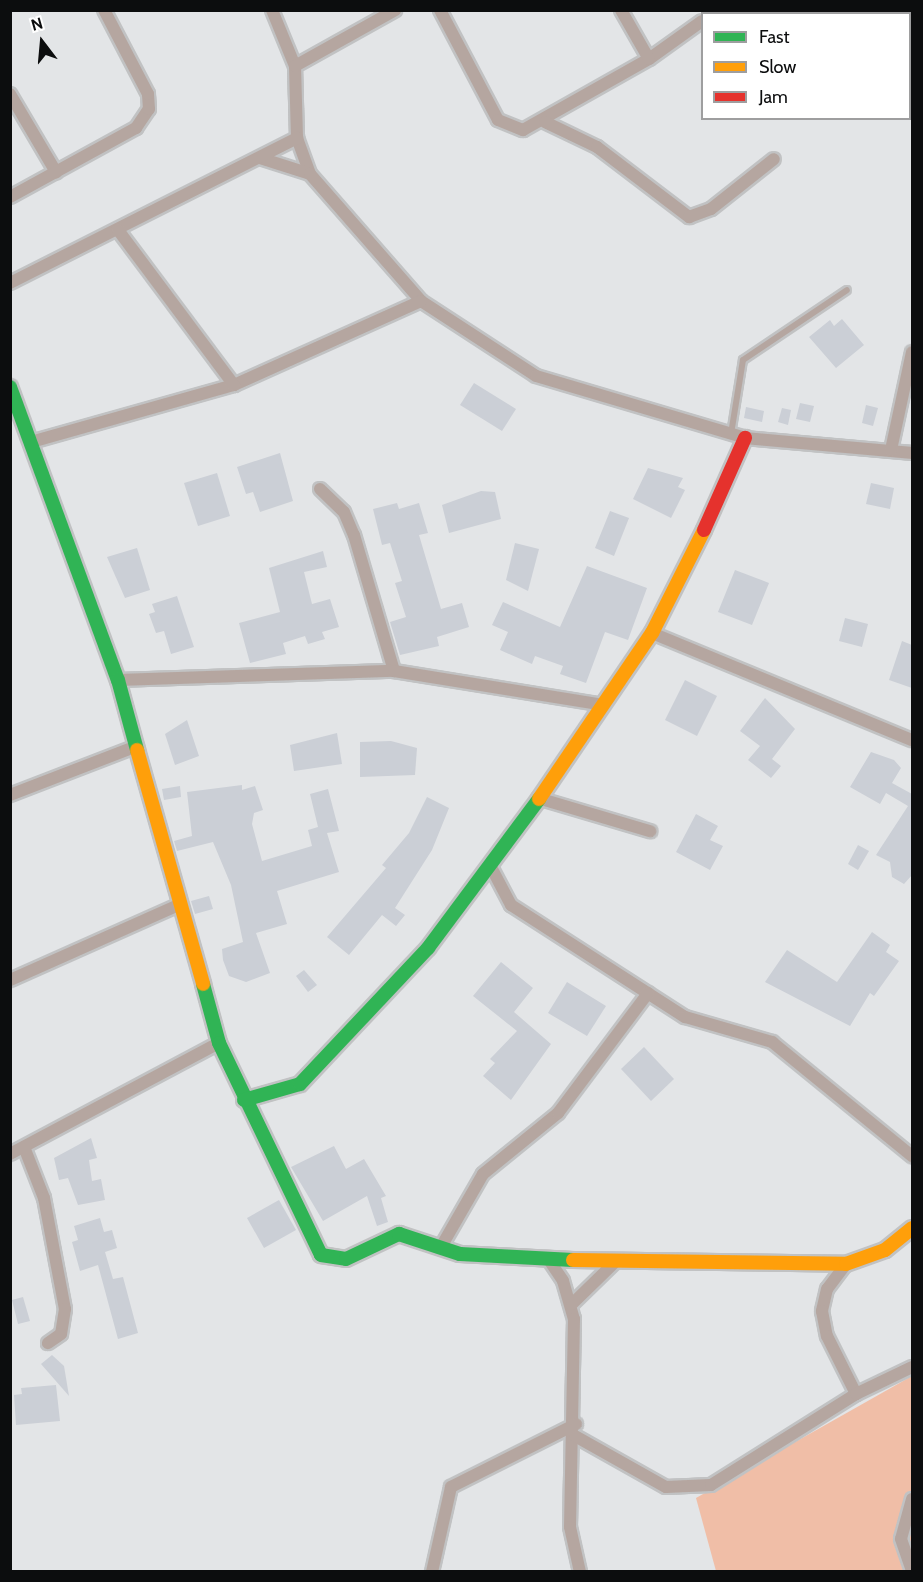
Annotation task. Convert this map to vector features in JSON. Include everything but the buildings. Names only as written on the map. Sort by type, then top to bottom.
[{"type":"street","points":[[10,197],[136,128],[149,109],[148,94],[104,10]]},
{"type":"street","points":[[272,10],[295,66],[297,138],[310,174],[421,301],[537,376],[738,436],[912,453]]},
{"type":"street","points":[[295,66],[395,10]]},
{"type":"street","points":[[440,10],[498,120],[523,130],[545,122],[649,59],[701,22]]},
{"type":"street","points":[[621,10],[649,59]]},
{"type":"street","points":[[10,94],[56,172]]},
{"type":"street","points":[[545,122],[597,147],[689,217],[711,209],[774,159]]},
{"type":"street","points":[[10,283],[297,138]]},
{"type":"street","points":[[260,158],[310,174]]},
{"type":"street","points":[[117,230],[234,385]]},
{"type":"street","points":[[31,442],[234,385],[421,301]]},
{"type":"street","points":[[891,450],[912,352]]},
{"type":"street","points":[[10,387],[118,680],[219,1043],[244,1100],[321,1255],[346,1259],[399,1234],[460,1254],[549,1260],[846,1264],[885,1250],[912,1228]]},
{"type":"street","points":[[244,1100],[300,1084],[428,948],[492,869],[541,800],[652,633],[683,578],[738,436]]},
{"type":"street","points":[[320,489],[344,512],[354,535],[394,672]]},
{"type":"street","points":[[652,633],[912,740]]},
{"type":"street","points":[[118,680],[394,672],[603,705]]},
{"type":"street","points":[[10,795],[137,746]]},
{"type":"street","points":[[541,800],[650,831]]},
{"type":"street","points":[[492,869],[511,905],[685,1017],[772,1042],[912,1156]]},
{"type":"street","points":[[10,980],[181,904]]},
{"type":"street","points":[[441,1247],[483,1174],[558,1113],[648,993]]},
{"type":"street","points":[[10,1155],[219,1043]]},
{"type":"street","points":[[24,1147],[44,1198],[65,1309],[61,1334],[48,1344]]},
{"type":"street","points":[[549,1260],[572,1304],[576,1430],[570,1527],[580,1572]]},
{"type":"street","points":[[572,1304],[616,1261]]},
{"type":"street","points":[[846,1264],[827,1289],[822,1311],[827,1336],[856,1394]]},
{"type":"street","points":[[576,1430],[630,1472],[666,1487],[688,1489],[711,1485],[856,1394],[912,1367]]},
{"type":"street","points":[[432,1572],[451,1486],[576,1430]]},
{"type":"street","points":[[912,1499],[901,1539],[912,1571]]},
{"type":"lane","points":[[738,436],[743,360],[847,290]]},
{"type":"shaded area","points":[[912,1376],[912,1571],[716,1571],[696,1498]]},
{"type":"traffic: fast","points":[[10,387],[118,680],[137,750]]},
{"type":"traffic: fast","points":[[244,1100],[300,1084],[428,948],[539,799]]},
{"type":"traffic: fast","points":[[203,984],[219,1043],[321,1255],[346,1259],[399,1234],[460,1254],[573,1260]]},
{"type":"traffic: slow","points":[[539,799],[652,633],[704,530]]},
{"type":"traffic: slow","points":[[137,750],[203,984]]},
{"type":"traffic: slow","points":[[573,1260],[846,1264],[885,1250],[912,1228]]},
{"type":"traffic: jam","points":[[704,530],[745,438]]}]
